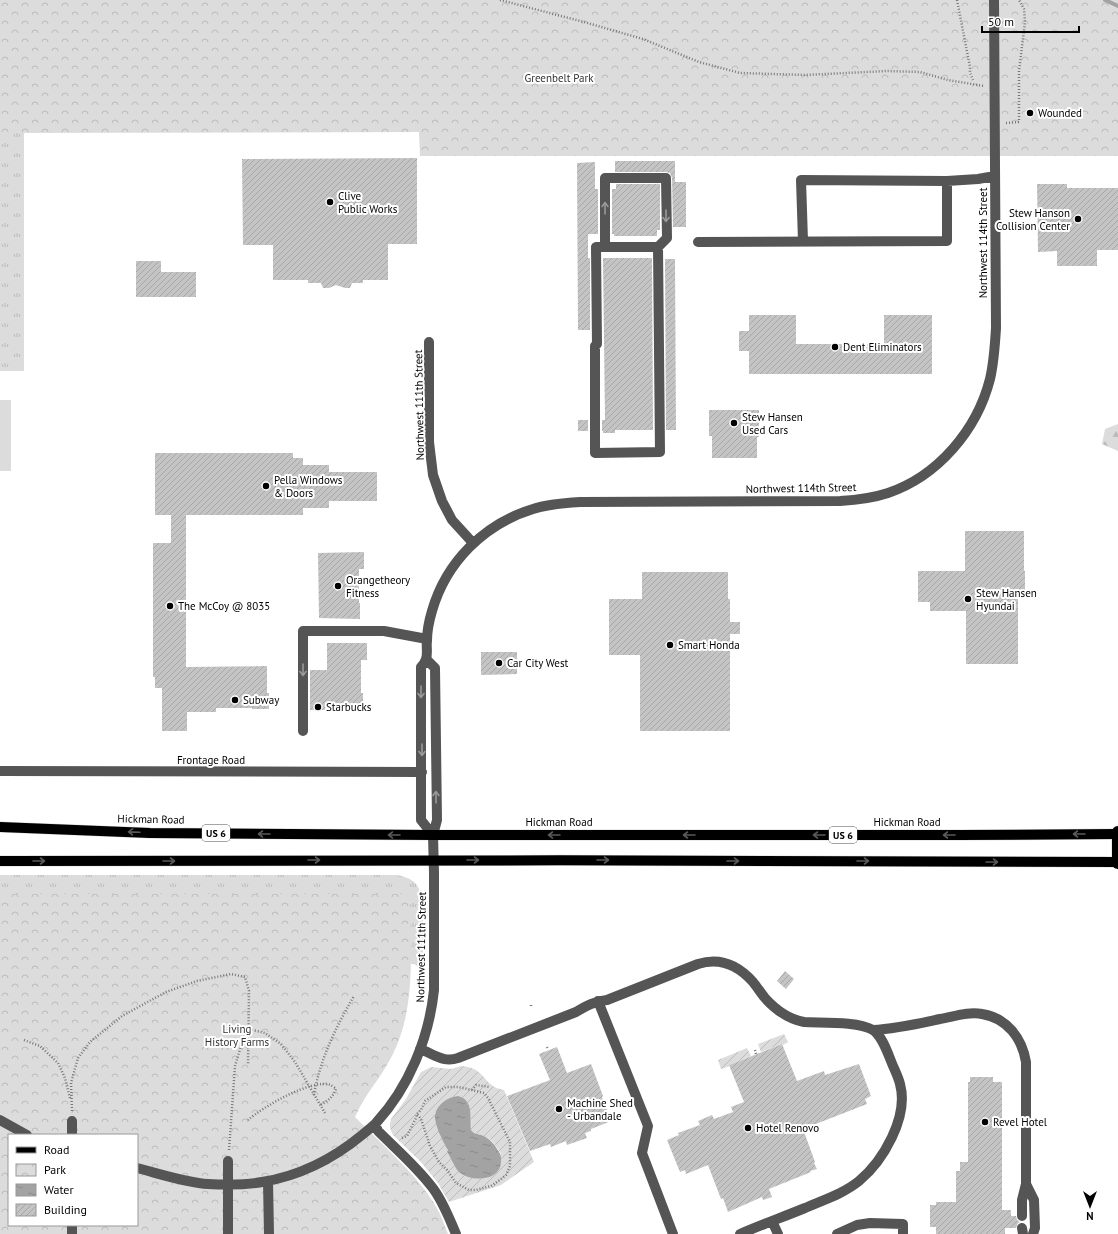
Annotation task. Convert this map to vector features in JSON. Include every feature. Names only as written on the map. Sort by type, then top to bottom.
[{"type":"highway","points":[[1118,833],[1118,862]]},
{"type":"main road","name":"Hickman Road","points":[[0,827],[150,833],[432,835],[959,835],[1118,833]]},
{"type":"main road","points":[[0,861],[434,860],[1118,862]]},
{"type":"street","name":"Northwest 114th Street","points":[[473,543],[487,532],[516,515],[534,508],[554,504],[581,502],[840,501],[872,497],[889,493],[919,478],[940,462],[964,435],[974,419],[981,405],[990,379],[994,357],[996,328],[994,0]]},
{"type":"street","points":[[802,240],[801,180],[947,180],[978,179],[995,176]]},
{"type":"street","points":[[605,247],[605,178],[666,178],[667,238],[658,246],[605,247],[596,247],[595,453],[660,452],[658,246]]},
{"type":"street","points":[[698,242],[948,240],[947,180]]},
{"type":"street","name":"Northwest 111th Street","points":[[429,342],[429,442],[433,475],[442,501],[452,520],[473,543],[461,555],[449,573],[435,601],[429,622],[426,659],[421,667],[421,820],[432,835]]},
{"type":"street","points":[[303,730],[303,631],[384,631],[427,639]]},
{"type":"street","name":"Northwest 111th Street","points":[[138,1168],[203,1184],[251,1183],[268,1181],[293,1174],[318,1164],[343,1150],[375,1124],[402,1087],[410,1073],[428,1024],[434,990],[434,860],[432,835],[437,820],[435,668],[426,659]]},
{"type":"street","name":"Frontage Road","points":[[0,771],[422,772]]},
{"type":"street","points":[[420,1049],[443,1059],[450,1060],[576,1012],[598,1001],[607,1000],[698,964],[716,961],[736,967],[753,982],[771,1004],[783,1014],[797,1021],[856,1024],[873,1030],[890,1030],[966,1014],[981,1014],[992,1017],[1008,1026],[1017,1036],[1022,1044],[1026,1062],[1026,1184],[1022,1200],[1022,1216]]},
{"type":"street","points":[[598,1001],[648,1126],[642,1153],[672,1234]]},
{"type":"street","points":[[740,1234],[834,1196],[849,1188],[860,1180],[870,1169],[890,1141],[898,1123],[900,1112],[900,1085],[887,1052],[880,1038],[873,1030]]},
{"type":"street","points":[[72,1116],[72,1134]]},
{"type":"street","points":[[0,1120],[25,1134]]},
{"type":"street","points":[[375,1124],[378,1131],[432,1187],[446,1210],[456,1234]]},
{"type":"street","points":[[228,1161],[228,1234]]},
{"type":"street","points":[[268,1181],[269,1234]]},
{"type":"street","points":[[1026,1184],[1034,1200],[1035,1228],[1033,1234]]},
{"type":"street","points":[[772,1221],[778,1234]]},
{"type":"street","points":[[837,1234],[857,1225],[886,1223],[903,1224],[903,1234]]},
{"type":"path","points":[[500,0],[643,39],[699,62],[740,73],[805,75],[887,71],[920,72],[948,80],[995,87]]},
{"type":"path","points":[[957,0],[970,66],[970,73],[974,80]]},
{"type":"path","points":[[1019,0],[1024,9],[1025,22],[1019,71],[1019,122]]},
{"type":"path","points":[[72,1116],[71,1083],[78,1058],[90,1042],[122,1016],[166,992],[196,981],[231,974],[245,977],[249,992],[248,1065]]},
{"type":"path","points":[[314,1096],[326,1052],[339,1022],[354,996]]},
{"type":"path","points":[[248,1029],[265,1032],[281,1044],[295,1062],[325,1113]]},
{"type":"path","points":[[24,1040],[40,1046],[58,1063],[65,1078],[70,1098],[72,1116]]},
{"type":"path","points":[[228,1161],[235,1066],[241,1046],[248,1040]]},
{"type":"path","points":[[755,1050],[756,1054]]},
{"type":"path","points":[[248,1120],[267,1106],[289,1094],[323,1084],[332,1086],[336,1089],[327,1102],[320,1105]]},
{"type":"path","points":[[472,1090],[476,1085],[490,1087]]},
{"type":"path","points":[[398,1140],[407,1136],[417,1114],[421,1110],[425,1101],[446,1087],[458,1087],[484,1093],[510,1142],[510,1166],[506,1174],[491,1186],[476,1190],[469,1190],[456,1183],[439,1162],[430,1146],[421,1119],[417,1114]]},
{"type":"green space","name":"Greenbelt Park","points":[[0,0],[1118,0],[1118,156],[420,156],[419,132],[0,133]]},
{"type":"green space","points":[[0,133],[24,133],[24,371],[0,371]]},
{"type":"green space","points":[[0,400],[11,400],[11,471],[0,471]]},
{"type":"green space","points":[[1118,424],[1118,451],[1102,444],[1105,429]]},
{"type":"green space","points":[[0,875],[397,875],[412,880],[417,886],[420,894],[423,894],[423,973],[415,964],[0,929]]},
{"type":"green space","name":"Living History Farms","points":[[0,894],[410,894],[411,955],[409,996],[406,1016],[401,1035],[393,1054],[355,1117],[413,1175],[433,1201],[448,1234],[0,1234]]},
{"type":"green space","points":[[784,1034],[788,1042],[761,1052],[758,1044]]},
{"type":"green space","points":[[747,1048],[751,1056],[721,1069],[718,1060]]},
{"type":"green space","points":[[461,1066],[470,1067],[480,1073],[491,1085],[504,1090],[534,1162],[501,1185],[449,1202],[438,1183],[421,1162],[393,1135],[390,1124],[391,1119],[406,1099],[421,1072],[431,1067],[451,1069]],"holes":[[[461,1097],[468,1103],[471,1116],[471,1130],[491,1140],[501,1154],[487,1178],[479,1179],[459,1172],[447,1152],[448,1150],[436,1124],[435,1114],[441,1104]]]},
{"type":"water","points":[[458,1096],[467,1101],[469,1105],[471,1130],[474,1133],[484,1136],[490,1140],[500,1154],[500,1167],[496,1173],[491,1176],[477,1179],[463,1175],[458,1171],[441,1138],[435,1119],[436,1111],[441,1104],[450,1098]]},
{"type":"building","name":"Clive Public Works","points":[[417,158],[417,244],[388,244],[388,280],[363,280],[363,283],[352,283],[350,288],[336,285],[329,288],[323,288],[321,283],[308,283],[308,280],[273,280],[273,245],[243,245],[242,159]]},
{"type":"building","points":[[615,161],[675,161],[675,182],[686,182],[686,227],[673,227],[672,178],[670,173],[615,172]]},
{"type":"building","points":[[595,162],[595,189],[598,189],[598,234],[588,234],[588,258],[590,258],[590,330],[578,330],[577,163]]},
{"type":"building","points":[[616,184],[660,184],[660,230],[657,230],[657,236],[614,236],[614,234],[612,234],[612,189],[616,189]]},
{"type":"building","name":"Stew Hanson Collision Center","points":[[1037,184],[1067,184],[1067,188],[1118,188],[1118,250],[1097,250],[1097,266],[1057,266],[1057,251],[1038,252]]},
{"type":"building","points":[[603,258],[652,258],[653,430],[615,430],[615,433],[603,433],[602,431],[602,420],[605,420]]},
{"type":"building","points":[[665,259],[675,259],[676,430],[666,430]]},
{"type":"building","points":[[136,261],[161,261],[161,272],[196,272],[196,297],[136,297]]},
{"type":"building","name":"Dent Eliminators","points":[[749,315],[796,315],[796,344],[884,344],[884,315],[932,315],[932,374],[749,374],[749,351],[739,351],[739,331],[749,331]]},
{"type":"building","name":"Stew Hansen Used Cars","points":[[709,410],[759,410],[757,458],[712,458],[712,436],[709,436]]},
{"type":"building","points":[[578,420],[588,420],[588,431],[578,431]]},
{"type":"building","points":[[155,453],[293,453],[293,458],[303,458],[303,465],[329,465],[329,472],[377,472],[377,501],[329,501],[329,508],[303,508],[303,515],[186,515],[186,667],[267,666],[267,693],[269,693],[269,709],[216,708],[216,712],[187,712],[187,731],[162,731],[162,688],[155,688],[155,677],[153,677],[153,543],[171,543],[171,515],[155,515]]},
{"type":"building","name":"Stew Hansen Hyundai","points":[[965,531],[1024,531],[1025,595],[1018,595],[1018,664],[966,664],[966,611],[930,611],[930,602],[918,602],[918,571],[965,571]]},
{"type":"building","points":[[364,552],[364,569],[359,569],[360,619],[319,618],[318,553]]},
{"type":"building","name":"Smart Honda","points":[[642,572],[728,572],[730,622],[740,622],[740,634],[730,634],[730,731],[640,731],[640,655],[609,655],[609,599],[642,599]]},
{"type":"building","points":[[327,643],[367,643],[367,660],[361,660],[361,693],[363,693],[363,708],[329,707],[329,710],[310,710],[310,670],[327,670]]},
{"type":"building","name":"Car City West","points":[[481,652],[517,652],[517,674],[481,675]]},
{"type":"building","points":[[785,971],[794,979],[786,989],[777,981]]},
{"type":"building","name":"Hotel Renovo","points":[[782,1044],[797,1081],[824,1071],[825,1075],[859,1064],[871,1096],[865,1099],[867,1104],[803,1129],[817,1169],[769,1189],[772,1197],[763,1200],[762,1197],[728,1212],[723,1198],[721,1199],[708,1165],[686,1174],[685,1170],[680,1172],[667,1140],[679,1135],[678,1133],[700,1125],[698,1121],[712,1115],[714,1119],[733,1112],[731,1107],[744,1102],[729,1065]]},
{"type":"building","name":"Machine Shed - Urbandale","points":[[557,1047],[567,1073],[591,1064],[611,1121],[585,1133],[587,1138],[567,1145],[566,1141],[551,1147],[550,1144],[530,1151],[507,1096],[550,1080],[539,1054]]},
{"type":"building","name":"Revel Hotel","points":[[970,1077],[993,1077],[993,1082],[1002,1082],[1002,1210],[1011,1210],[1011,1216],[1016,1216],[1017,1220],[1020,1222],[1016,1228],[1005,1228],[1005,1234],[936,1234],[936,1227],[930,1227],[930,1205],[936,1205],[936,1202],[956,1202],[956,1171],[960,1171],[960,1162],[968,1162],[968,1082],[970,1082]]},
{"type":"waterway","points":[[1105,0],[1118,6]]},
{"type":"place","name":"Wounded","points":[[1030,113]]},
{"type":"place","name":"Clive Public Works","points":[[330,202]]},
{"type":"place","name":"Stew Hanson Collision Center","points":[[1078,219]]},
{"type":"place","name":"Dent Eliminators","points":[[835,347]]},
{"type":"place","name":"Stew Hansen Used Cars","points":[[734,423]]},
{"type":"place","name":"Pella Windows & Doors","points":[[266,486]]},
{"type":"place","name":"Orangetheory Fitness","points":[[338,586]]},
{"type":"place","name":"Stew Hansen Hyundai","points":[[968,599]]},
{"type":"place","name":"The McCoy @ 8035","points":[[170,606]]},
{"type":"place","name":"Smart Honda","points":[[670,645]]},
{"type":"place","name":"Car City West","points":[[499,663]]},
{"type":"place","name":"Subway","points":[[235,700]]},
{"type":"place","name":"Starbucks","points":[[318,707]]},
{"type":"place","name":"Machine Shed - Urbandale","points":[[559,1109]]},
{"type":"place","name":"Revel Hotel","points":[[985,1122]]},
{"type":"place","name":"Hotel Renovo","points":[[748,1128]]}]
